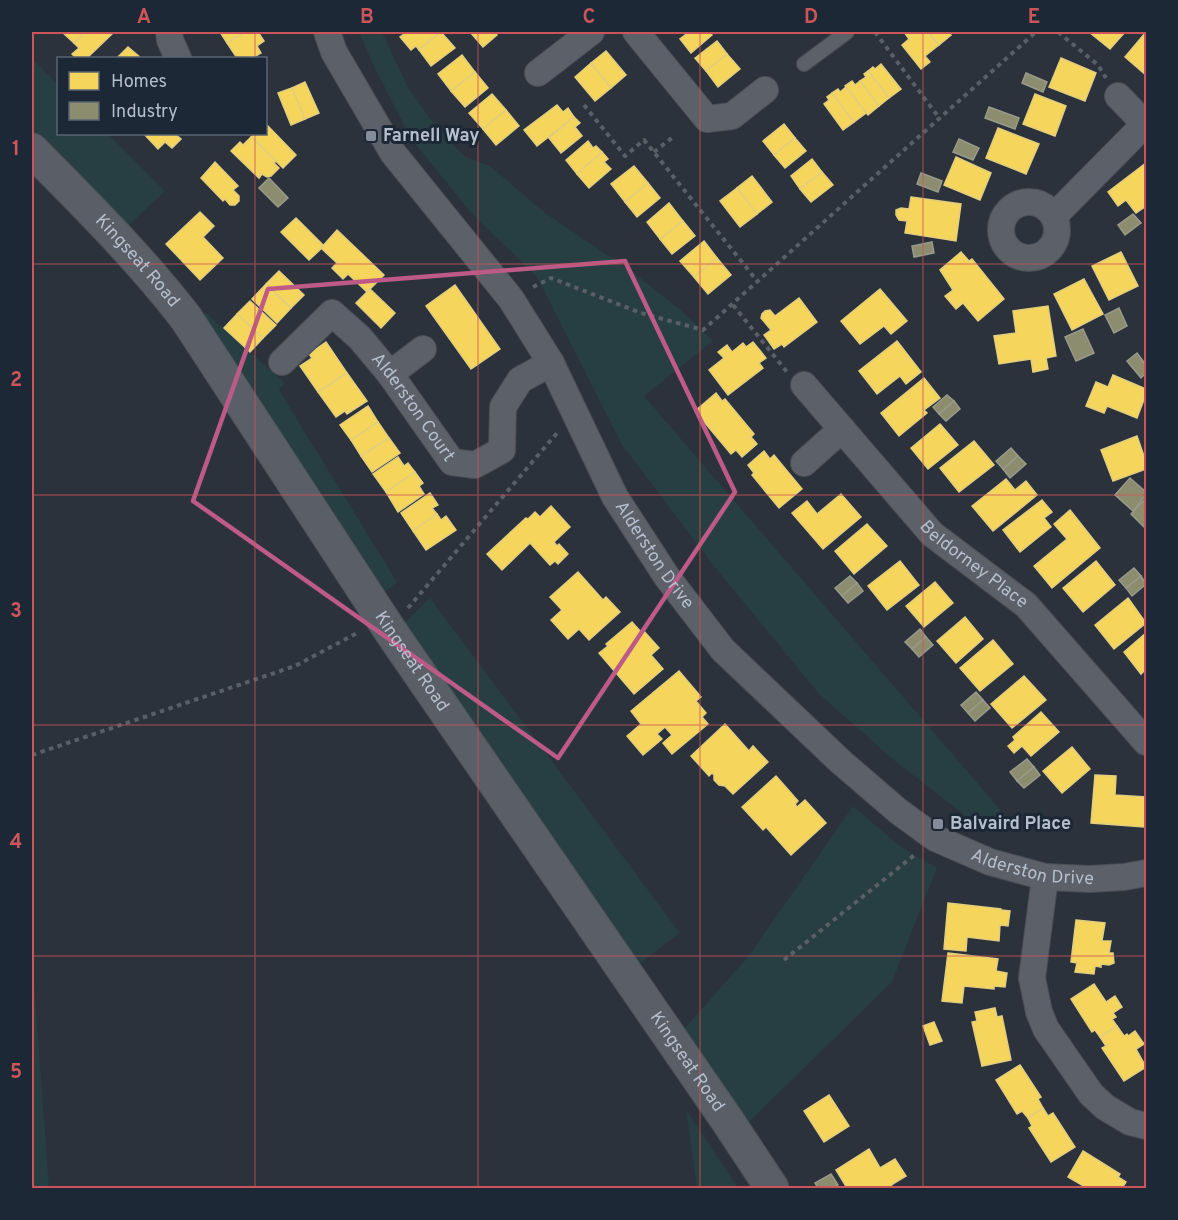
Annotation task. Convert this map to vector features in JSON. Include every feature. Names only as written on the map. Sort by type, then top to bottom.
[{"type":"street","points":[[169,32],[178,57]]},
{"type":"street","name":"Alderston Drive","points":[[327,32],[334,52],[393,153],[511,299],[551,363],[615,497],[667,577],[723,650],[840,762],[898,812],[935,838],[990,862],[1045,877],[1090,879],[1146,873]]},
{"type":"street","points":[[538,74],[591,32]]},
{"type":"street","points":[[636,32],[707,119],[732,116],[765,90]]},
{"type":"street","points":[[1054,216],[1146,124],[1118,96]]},
{"type":"street","name":"Kingseat Road","points":[[32,150],[111,230],[160,284],[186,318],[374,631],[721,1110],[772,1188]]},
{"type":"street","name":"Alderston Court","points":[[282,362],[332,313],[360,338],[390,374],[452,462],[475,465],[502,450],[503,407],[520,380],[551,363]]},
{"type":"street","points":[[390,374],[423,349]]},
{"type":"street","name":"Beldorney Place","points":[[804,385],[932,534],[1026,605],[1146,742]]},
{"type":"street","points":[[804,463],[842,429]]},
{"type":"street","points":[[1045,877],[1032,978],[1039,1012],[1046,1029],[1091,1094],[1105,1107],[1130,1122],[1146,1126]]},
{"type":"lane","points":[[804,64],[847,32]]},
{"type":"path","points":[[875,32],[940,119]]},
{"type":"path","points":[[511,299],[551,278],[641,313],[703,330],[1036,32]]},
{"type":"path","points":[[1058,32],[1098,65],[1118,96]]},
{"type":"path","points":[[584,105],[625,156],[644,140],[758,282]]},
{"type":"path","points":[[654,152],[673,138]]},
{"type":"path","points":[[733,305],[798,386],[804,385]]},
{"type":"path","points":[[32,754],[295,666],[374,631],[563,427]]},
{"type":"path","points":[[784,960],[935,838]]},
{"type":"highlighted area","points":[[625,261],[735,492],[558,758],[193,501],[268,289]]},
{"type":"green space","points":[[359,32],[382,32],[408,87],[434,124],[464,156],[490,166],[545,213],[630,270],[683,312],[713,341],[644,396],[1011,822],[986,832],[895,761],[819,694],[714,566],[622,445],[537,277],[474,216],[411,139]]},
{"type":"green space","points":[[32,58],[57,84],[57,135],[109,135],[165,191],[126,228],[32,132]]},
{"type":"green space","points":[[206,313],[285,383],[279,390],[397,582],[379,597],[198,321]]},
{"type":"green space","points":[[430,598],[680,933],[636,966],[398,629]]},
{"type":"green space","points":[[853,806],[901,847],[937,868],[892,982],[745,1126],[683,1030],[748,957]]},
{"type":"green space","points":[[32,972],[34,981],[49,1188],[32,1188]]},
{"type":"green space","points":[[686,1110],[738,1188],[697,1188]]},
{"type":"building: Homes","points":[[62,32],[85,32],[74,43]]},
{"type":"building: Homes","points":[[85,32],[114,32],[88,57],[75,57],[72,54],[79,48],[74,43]]},
{"type":"building: Homes","points":[[220,32],[245,32],[227,43]]},
{"type":"building: Homes","points":[[245,32],[258,32],[264,41],[257,46],[261,53],[254,57],[236,57],[227,43]]},
{"type":"building: Homes","points":[[407,32],[441,32],[419,50],[416,46],[411,50],[400,37]]},
{"type":"building: Homes","points":[[441,32],[455,48],[431,66],[419,50]]},
{"type":"building: Homes","points":[[470,32],[494,32],[497,35],[483,47]]},
{"type":"building: Homes","points":[[689,32],[709,32],[712,35],[691,53],[680,39]]},
{"type":"building: Homes","points":[[904,32],[928,32],[939,45],[925,56],[930,62],[921,69],[902,45],[909,39]]},
{"type":"building: Homes","points":[[928,32],[949,32],[951,35],[939,45]]},
{"type":"building: Homes","points":[[1089,32],[1125,32],[1110,49]]},
{"type":"building: Homes","points":[[1146,32],[1146,75],[1125,57]]},
{"type":"building: Homes","points":[[717,41],[727,54],[706,71],[695,58]]},
{"type":"building: Homes","points":[[128,47],[140,57],[118,57]]},
{"type":"building: Homes","points":[[606,51],[626,75],[611,88],[591,63]]},
{"type":"building: Homes","points":[[727,54],[740,69],[718,87],[706,71]]},
{"type":"building: Homes","points":[[462,55],[475,72],[451,91],[438,74]]},
{"type":"building: Homes","points":[[1061,58],[1096,73],[1085,101],[1049,87]]},
{"type":"building: Homes","points":[[591,63],[611,88],[595,101],[575,77]]},
{"type":"building: Homes","points":[[881,64],[901,89],[889,98],[868,71]]},
{"type":"building: Homes","points":[[868,71],[889,98],[879,106],[860,81],[866,77],[864,74]]},
{"type":"building: Homes","points":[[475,72],[488,88],[465,107],[451,91]]},
{"type":"building: Homes","points":[[852,81],[855,85],[860,81],[879,106],[868,115],[845,86]]},
{"type":"building: Homes","points":[[305,82],[319,113],[305,119],[292,88]]},
{"type":"building: Homes","points":[[846,87],[866,113],[854,122],[832,93],[838,89],[840,92]]},
{"type":"building: Homes","points":[[292,88],[305,119],[291,125],[278,93]]},
{"type":"building: Homes","points":[[832,93],[854,122],[843,130],[824,104]]},
{"type":"building: Homes","points":[[492,94],[506,110],[483,129],[469,113]]},
{"type":"building: Homes","points":[[1035,94],[1066,106],[1055,136],[1023,124]]},
{"type":"building: Homes","points":[[557,105],[563,112],[568,108],[574,117],[537,146],[524,130]]},
{"type":"building: Homes","points":[[506,110],[519,126],[496,145],[483,129]]},
{"type":"building: Homes","points":[[574,117],[580,123],[575,127],[582,136],[561,153],[549,138]]},
{"type":"building: Homes","points":[[784,124],[795,138],[774,155],[763,141]]},
{"type":"building: Homes","points":[[267,125],[296,155],[283,168],[251,137],[267,135]]},
{"type":"building: Homes","points":[[998,128],[1039,144],[1026,174],[986,158]]},
{"type":"building: Homes","points":[[145,135],[176,135],[181,139],[172,148],[165,142],[158,149]]},
{"type":"building: Homes","points":[[251,137],[276,161],[274,163],[279,168],[271,176],[267,177],[262,174],[259,178],[231,151],[240,142],[243,145]]},
{"type":"building: Homes","points":[[795,138],[806,151],[785,168],[774,155]]},
{"type":"building: Homes","points":[[588,141],[593,148],[596,146],[602,152],[577,174],[566,160]]},
{"type":"building: Homes","points":[[602,152],[608,159],[604,162],[611,169],[589,188],[577,174]]},
{"type":"building: Homes","points":[[956,157],[991,173],[980,200],[944,185]]},
{"type":"building: Homes","points":[[812,159],[822,172],[800,189],[791,176]]},
{"type":"building: Homes","points":[[215,162],[238,186],[233,190],[239,196],[239,201],[235,205],[230,205],[225,199],[223,201],[201,178]]},
{"type":"building: Homes","points":[[1146,163],[1146,206],[1136,213],[1126,200],[1118,206],[1108,192]]},
{"type":"building: Homes","points":[[634,166],[648,183],[625,202],[611,184]]},
{"type":"building: Homes","points":[[822,172],[833,185],[811,202],[800,189]]},
{"type":"building: Homes","points":[[752,176],[772,202],[757,214],[737,188]]},
{"type":"building: Homes","points":[[648,183],[660,198],[637,217],[625,202]]},
{"type":"building: Homes","points":[[737,188],[757,214],[740,227],[720,201]]},
{"type":"building: Homes","points":[[911,197],[961,204],[956,241],[905,233],[907,221],[899,220],[896,210],[909,209]]},
{"type":"building: Homes","points":[[669,203],[683,221],[660,239],[647,222]]},
{"type":"building: Homes","points":[[200,212],[214,226],[203,237],[223,258],[200,280],[166,244]]},
{"type":"building: Homes","points":[[296,218],[324,246],[309,260],[281,232]]},
{"type":"building: Homes","points":[[683,221],[695,236],[672,254],[660,239]]},
{"type":"building: Homes","points":[[337,230],[384,275],[367,292],[348,274],[343,279],[332,268],[337,263],[321,248]]},
{"type":"building: Homes","points":[[704,241],[717,258],[694,277],[680,261]]},
{"type":"building: Homes","points":[[961,252],[969,261],[972,259],[1004,299],[978,321],[963,303],[956,309],[945,296],[953,290],[940,270]]},
{"type":"building: Homes","points":[[1121,252],[1138,286],[1109,300],[1092,266]]},
{"type":"building: Homes","points":[[717,258],[731,275],[708,294],[694,277]]},
{"type":"building: Homes","points":[[279,271],[304,295],[291,308],[266,284]]},
{"type":"building: Homes","points":[[1084,279],[1103,314],[1072,330],[1054,294]]},
{"type":"building: Homes","points":[[266,284],[291,308],[277,323],[252,299]]},
{"type":"building: Homes","points":[[455,285],[500,349],[471,369],[426,306]]},
{"type":"building: Homes","points":[[370,289],[395,313],[381,328],[356,303]]},
{"type":"building: Homes","points":[[880,289],[907,321],[891,334],[884,326],[860,344],[841,321]]},
{"type":"building: Homes","points":[[799,298],[817,322],[784,347],[782,344],[774,349],[764,335],[771,330],[761,318],[762,314],[770,310],[775,316]]},
{"type":"building: Homes","points":[[250,301],[276,325],[263,338],[237,314]]},
{"type":"building: Homes","points":[[1048,306],[1056,356],[1046,358],[1048,369],[1033,372],[1031,359],[999,364],[994,336],[1016,333],[1013,311]]},
{"type":"building: Homes","points":[[237,314],[263,338],[250,352],[224,328]]},
{"type":"building: Homes","points":[[897,341],[921,372],[906,384],[900,376],[877,394],[859,371]]},
{"type":"building: Homes","points":[[326,342],[347,373],[318,392],[300,366],[312,358],[309,354]]},
{"type":"building: Homes","points":[[753,342],[766,358],[759,363],[763,368],[728,395],[709,370],[724,358],[718,352],[727,345],[732,352],[743,343],[746,347]]},
{"type":"building: Homes","points":[[347,373],[367,401],[347,414],[345,411],[336,417],[318,392]]},
{"type":"building: Homes","points":[[1113,375],[1146,389],[1137,418],[1107,406],[1104,413],[1086,406],[1096,382],[1108,387]]},
{"type":"building: Homes","points":[[924,378],[940,398],[924,410],[927,413],[899,436],[881,413]]},
{"type":"building: Homes","points":[[716,393],[722,401],[725,399],[754,434],[751,437],[757,444],[742,457],[736,450],[731,454],[695,411]]},
{"type":"building: Homes","points":[[368,406],[378,422],[351,440],[340,425]]},
{"type":"building: Homes","points":[[378,422],[389,438],[361,456],[351,440]]},
{"type":"building: Homes","points":[[940,424],[958,445],[928,469],[911,448]]},
{"type":"building: Homes","points":[[1137,436],[1146,462],[1146,469],[1113,481],[1101,450]]},
{"type":"building: Homes","points":[[389,438],[400,453],[372,472],[361,456]]},
{"type":"building: Homes","points":[[974,441],[994,465],[959,492],[940,468]]},
{"type":"building: Homes","points":[[764,451],[770,459],[774,455],[802,489],[779,508],[752,475],[754,473],[748,465]]},
{"type":"building: Homes","points":[[398,457],[404,466],[408,463],[415,472],[386,492],[373,474]]},
{"type":"building: Homes","points":[[415,472],[423,483],[419,486],[424,494],[398,512],[386,492]]},
{"type":"building: Homes","points":[[1006,479],[1015,490],[1026,481],[1037,495],[993,531],[972,506]]},
{"type":"building: Homes","points":[[430,493],[438,505],[432,508],[437,514],[413,531],[401,513]]},
{"type":"building: Homes","points":[[841,494],[861,517],[823,549],[792,513],[807,501],[817,514]]},
{"type":"building: Homes","points":[[1042,500],[1052,512],[1044,518],[1051,527],[1020,552],[1003,530]]},
{"type":"building: Homes","points":[[551,506],[570,527],[554,542],[568,554],[558,564],[555,561],[550,565],[530,543],[502,570],[487,554],[526,518],[528,519],[535,512],[540,517]]},
{"type":"building: Homes","points":[[1070,510],[1100,548],[1052,588],[1034,566],[1067,539],[1054,524]]},
{"type":"building: Homes","points":[[437,514],[441,520],[446,516],[456,530],[426,550],[413,531]]},
{"type":"building: Homes","points":[[867,524],[887,546],[854,574],[835,551]]},
{"type":"building: Homes","points":[[900,561],[919,585],[887,610],[868,586]]},
{"type":"building: Homes","points":[[1096,561],[1115,585],[1083,612],[1063,588]]},
{"type":"building: Homes","points":[[578,572],[603,600],[606,597],[620,612],[589,640],[579,629],[568,639],[551,620],[562,610],[550,597]]},
{"type":"building: Homes","points":[[935,582],[953,603],[924,627],[906,606]]},
{"type":"building: Homes","points":[[1128,598],[1146,623],[1114,649],[1095,625]]},
{"type":"building: Homes","points":[[965,617],[983,639],[956,663],[937,641]]},
{"type":"building: Homes","points":[[632,622],[641,632],[643,630],[659,648],[651,655],[663,669],[634,694],[599,653]]},
{"type":"building: Homes","points":[[1146,633],[1146,669],[1141,674],[1124,652]]},
{"type":"building: Homes","points":[[993,640],[1013,664],[980,691],[960,668]]},
{"type":"building: Homes","points":[[679,671],[701,697],[696,701],[706,713],[702,717],[708,724],[672,754],[663,743],[672,735],[665,727],[657,734],[662,739],[643,755],[627,736],[641,724],[631,711]]},
{"type":"building: Homes","points":[[1024,676],[1046,700],[1012,728],[991,704]]},
{"type":"building: Homes","points":[[1041,712],[1059,732],[1031,756],[1022,746],[1014,753],[1008,746],[1015,740],[1013,737]]},
{"type":"building: Homes","points":[[725,724],[749,751],[753,746],[768,762],[733,794],[714,780],[712,773],[709,776],[691,756]]},
{"type":"building: Homes","points":[[1072,747],[1090,769],[1062,793],[1043,771]]},
{"type":"building: Homes","points":[[1095,775],[1116,776],[1115,795],[1146,797],[1144,827],[1091,823]]},
{"type":"building: Homes","points":[[776,776],[798,801],[795,804],[797,807],[805,800],[826,823],[791,855],[766,827],[763,830],[742,807]]},
{"type":"building: Homes","points":[[948,903],[1010,911],[1008,926],[1000,925],[999,941],[967,937],[966,951],[944,949]]},
{"type":"building: Homes","points":[[1076,920],[1105,923],[1102,941],[1111,941],[1109,953],[1113,953],[1114,963],[1101,964],[1101,967],[1095,966],[1094,974],[1075,972],[1077,963],[1071,962]]},
{"type":"building: Homes","points":[[948,953],[998,959],[996,971],[1007,973],[1005,987],[994,986],[994,989],[964,986],[962,1003],[942,1001]]},
{"type":"building: Homes","points":[[1094,984],[1106,1002],[1115,996],[1122,1007],[1113,1013],[1116,1017],[1112,1019],[1117,1026],[1100,1037],[1095,1030],[1092,1032],[1071,999]]},
{"type":"building: Homes","points":[[995,1008],[997,1017],[1002,1016],[1011,1060],[982,1066],[972,1022],[977,1021],[975,1012]]},
{"type":"building: Homes","points":[[934,1022],[942,1041],[930,1045],[923,1026]]},
{"type":"building: Homes","points":[[1117,1026],[1124,1036],[1135,1031],[1144,1044],[1136,1049],[1146,1067],[1124,1081],[1102,1048],[1106,1046],[1100,1037]]},
{"type":"building: Homes","points":[[1020,1065],[1041,1097],[1038,1099],[1043,1108],[1028,1118],[1022,1111],[1017,1114],[996,1080]]},
{"type":"building: Homes","points":[[829,1095],[849,1126],[824,1142],[804,1111]]},
{"type":"building: Homes","points":[[1043,1108],[1048,1116],[1053,1113],[1075,1147],[1051,1162],[1029,1128],[1032,1126],[1028,1118]]},
{"type":"building: Homes","points":[[869,1149],[880,1168],[895,1159],[906,1176],[891,1185],[893,1188],[847,1188],[836,1170]]},
{"type":"building: Homes","points":[[1083,1151],[1120,1174],[1118,1177],[1126,1182],[1122,1188],[1087,1188],[1068,1177]]},
{"type":"building: Industry","points":[[1026,73],[1047,82],[1043,92],[1022,83]]},
{"type":"building: Industry","points":[[989,107],[1019,118],[1015,129],[985,118]]},
{"type":"building: Industry","points":[[959,139],[979,148],[973,160],[953,152]]},
{"type":"building: Industry","points":[[921,173],[942,181],[938,192],[917,184]]},
{"type":"building: Industry","points":[[269,178],[288,198],[278,207],[259,188]]},
{"type":"building: Industry","points":[[1133,214],[1141,223],[1125,235],[1118,225]]},
{"type":"building: Industry","points":[[932,242],[934,253],[914,257],[912,246]]},
{"type":"building: Industry","points":[[1119,308],[1127,326],[1114,333],[1105,315]]},
{"type":"building: Industry","points":[[1083,329],[1094,353],[1076,361],[1065,337]]},
{"type":"building: Industry","points":[[1137,353],[1146,365],[1146,373],[1141,378],[1127,361]]},
{"type":"building: Industry","points":[[947,395],[954,401],[939,414],[933,407]]},
{"type":"building: Industry","points":[[954,401],[960,409],[946,421],[939,414]]},
{"type":"building: Industry","points":[[1011,448],[1018,456],[1003,469],[996,461]]},
{"type":"building: Industry","points":[[1018,456],[1026,464],[1010,478],[1003,469]]},
{"type":"building: Industry","points":[[1130,478],[1146,492],[1133,511],[1115,495]]},
{"type":"building: Industry","points":[[1146,500],[1146,529],[1131,514]]},
{"type":"building: Industry","points":[[1134,568],[1141,576],[1126,588],[1119,580]]},
{"type":"building: Industry","points":[[850,576],[857,583],[842,596],[835,588]]},
{"type":"building: Industry","points":[[1141,576],[1146,584],[1132,596],[1126,588]]},
{"type":"building: Industry","points":[[857,583],[863,591],[848,603],[842,596]]},
{"type":"building: Industry","points":[[920,629],[926,637],[912,649],[905,642]]},
{"type":"building: Industry","points":[[926,637],[933,645],[919,657],[912,649]]},
{"type":"building: Industry","points":[[976,692],[983,700],[968,713],[961,705]]},
{"type":"building: Industry","points":[[983,700],[990,708],[975,721],[968,713]]},
{"type":"building: Industry","points":[[1027,759],[1034,767],[1017,781],[1010,772]]},
{"type":"building: Industry","points":[[1034,767],[1040,775],[1024,788],[1017,781]]},
{"type":"building: Industry","points":[[831,1174],[838,1185],[832,1188],[818,1188],[815,1183]]},
{"type":"place","name":"Farnell Way","points":[[371,136]]},
{"type":"place","name":"Balvaird Place","points":[[938,824]]}]
